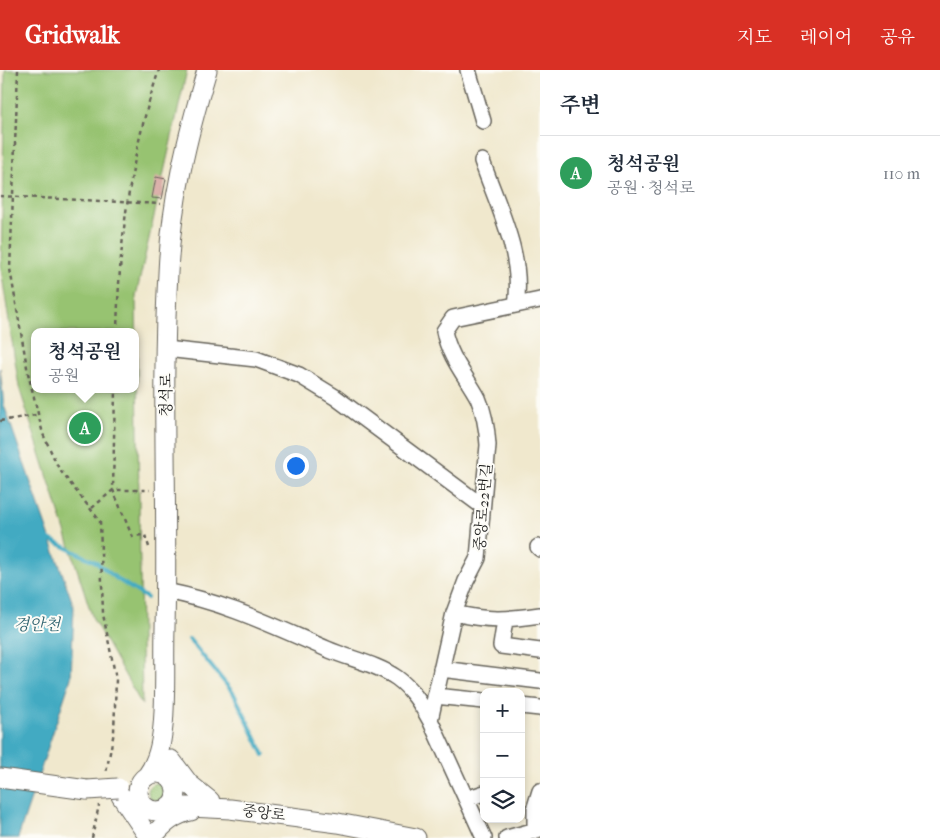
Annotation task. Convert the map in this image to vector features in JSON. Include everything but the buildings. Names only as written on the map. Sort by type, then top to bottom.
[{"type":"street","name":"청석로","points":[[162,734],[166,591],[167,275],[174,205],[190,127],[207,70]]},
{"type":"street","points":[[468,70],[484,122]]},
{"type":"street","points":[[482,161],[516,260],[519,285],[516,305]]},
{"type":"street","name":"중앙로22번길","points":[[430,720],[454,613],[466,581],[478,558],[482,536],[482,506],[488,445],[487,429],[478,400],[447,346],[444,331],[453,318],[540,300]]},
{"type":"street","points":[[166,349],[256,359],[299,375],[335,397],[482,506]]},
{"type":"street","points":[[166,591],[220,604],[269,622],[328,650],[384,671],[409,688],[430,720],[484,838]]},
{"type":"street","points":[[454,613],[483,620],[505,620],[540,615]]},
{"type":"street","points":[[505,620],[501,646],[540,651]]},
{"type":"street","points":[[441,669],[540,681]]},
{"type":"street","points":[[435,696],[480,701]]},
{"type":"street","points":[[525,706],[540,708]]},
{"type":"street","points":[[110,790],[146,765],[162,734]]},
{"type":"street","points":[[150,837],[171,797],[171,760],[162,734]]},
{"type":"street","points":[[150,837],[139,786],[157,759],[162,734]]},
{"type":"street","points":[[150,837],[177,816],[207,805],[171,760]]},
{"type":"street","points":[[110,790],[159,773],[170,778],[171,797]]},
{"type":"street","points":[[0,778],[110,790],[141,802],[152,810],[171,797]]},
{"type":"street","points":[[110,790],[150,837]]},
{"type":"street","points":[[507,838],[537,829],[535,808],[540,791]]},
{"type":"street","points":[[466,799],[480,794]]},
{"type":"street","name":"중앙로","points":[[171,797],[230,809],[377,829],[416,838]]},
{"type":"path","points":[[18,70],[10,276],[31,388]]},
{"type":"path","points":[[117,328],[126,201],[132,168],[159,70]]},
{"type":"path","points":[[0,196],[126,201],[174,205]]},
{"type":"path","points":[[32,393],[36,415],[50,452],[59,469],[92,508],[100,521],[103,614],[116,679],[110,790],[92,838]]},
{"type":"path","points":[[115,393],[113,490],[132,536],[145,536],[152,554]]},
{"type":"path","points":[[0,421],[36,415]]},
{"type":"path","points":[[92,508],[113,490],[166,490]]},
{"type":"green space","points":[[5,70],[187,70],[136,296],[136,328],[31,328],[31,393],[137,393],[142,705],[93,619],[19,387],[1,269]]},
{"type":"green space","points":[[157,783],[163,786],[166,792],[163,798],[157,801],[151,798],[148,792],[151,786]]},
{"type":"water","name":"경안천","points":[[0,368],[4,405],[74,607],[71,678],[18,838],[0,838]]},
{"type":"waterway","points":[[49,539],[96,562],[117,579],[147,598]]},
{"type":"waterway","points":[[189,639],[234,694],[264,755]]},
{"type":"place","name":"청석공원","points":[[85,428]]}]
